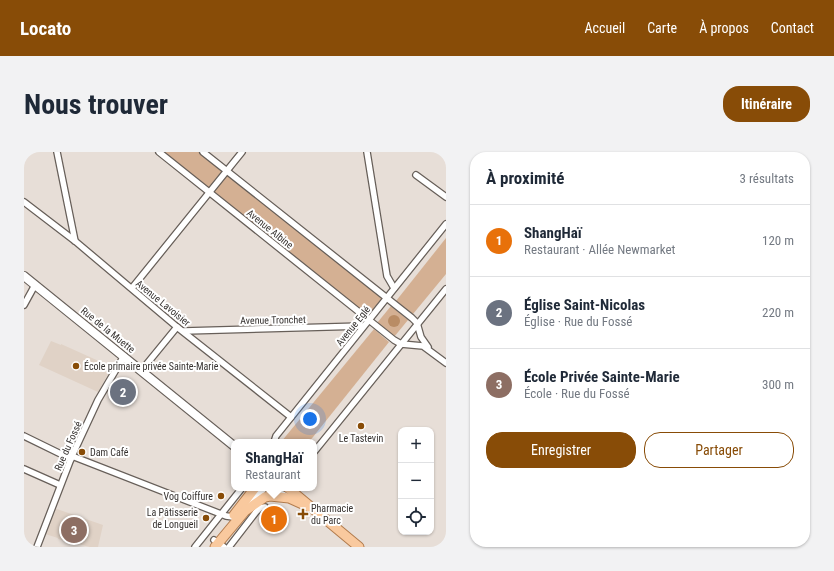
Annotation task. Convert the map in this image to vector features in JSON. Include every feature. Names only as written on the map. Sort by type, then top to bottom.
[{"type":"main road","points":[[216,545],[233,517],[252,491]]},
{"type":"main road","points":[[216,545],[245,511],[264,492],[287,492],[309,507],[359,547]]},
{"type":"street","points":[[57,152],[75,241]]},
{"type":"street","name":"Avenue Albine","points":[[159,152],[394,340],[401,344]]},
{"type":"street","name":"Avenue Albine","points":[[203,152],[417,323]]},
{"type":"street","points":[[132,288],[242,152]]},
{"type":"street","points":[[367,152],[388,276],[394,288]]},
{"type":"street","points":[[416,175],[446,197]]},
{"type":"street","name":"Avenue Lavoisier","points":[[24,202],[75,241],[178,327],[291,417]]},
{"type":"street","name":"Avenue Eglé","points":[[276,439],[291,417],[446,224]]},
{"type":"street","name":"Rue de la Muette","points":[[24,276],[231,444]]},
{"type":"street","points":[[24,305],[35,285]]},
{"type":"street","points":[[317,448],[446,288]]},
{"type":"street","points":[[417,323],[421,337],[432,352]]},
{"type":"street","name":"Avenue Tronchet","points":[[184,331],[363,326]]},
{"type":"street","points":[[141,371],[178,327]]},
{"type":"street","points":[[401,344],[423,346],[446,363]]},
{"type":"street","name":"Rue du Fossé","points":[[37,547],[72,457],[98,400],[124,356]]},
{"type":"street","points":[[24,436],[72,457],[226,516],[233,517]]},
{"type":"street","points":[[24,469],[60,485]]},
{"type":"street","points":[[195,547],[240,491]]},
{"type":"street","points":[[229,547],[256,512],[260,508],[265,507]]},
{"type":"shaded area","points":[[162,152],[199,152],[382,298],[368,316]]},
{"type":"shaded area","points":[[446,238],[446,274],[413,314],[396,301]]},
{"type":"shaded area","points":[[391,306],[408,320],[394,337],[377,323]]},
{"type":"shaded area","points":[[392,315],[396,315],[400,321],[396,327],[392,327],[388,323],[388,319]]},
{"type":"shaded area","points":[[374,329],[389,342],[311,439],[283,439]]},
{"type":"shaded area","name":"École primaire privée Sainte-Marie","points":[[51,341],[112,367],[98,392],[39,365]]},
{"type":"shaded area","points":[[54,508],[103,525],[98,547],[90,547],[45,534]]},
{"type":"place","name":"École primaire privée Sainte-Marie","points":[[76,366]]},
{"type":"place","name":"Église Saint-Nicolas","points":[[123,392]]},
{"type":"place","name":"Le Tastevin","points":[[361,426]]},
{"type":"place","name":"Dam Café","points":[[82,452]]},
{"type":"place","name":"Vog Coiffure","points":[[221,496]]},
{"type":"place","name":"Pharmacie du Parc","points":[[303,514]]},
{"type":"place","name":"La Pâtisserie de Longueil","points":[[206,518]]},
{"type":"place","name":"ShangHaï","points":[[274,519]]},
{"type":"place","name":"École Privée Sainte-Marie","points":[[74,530]]}]
